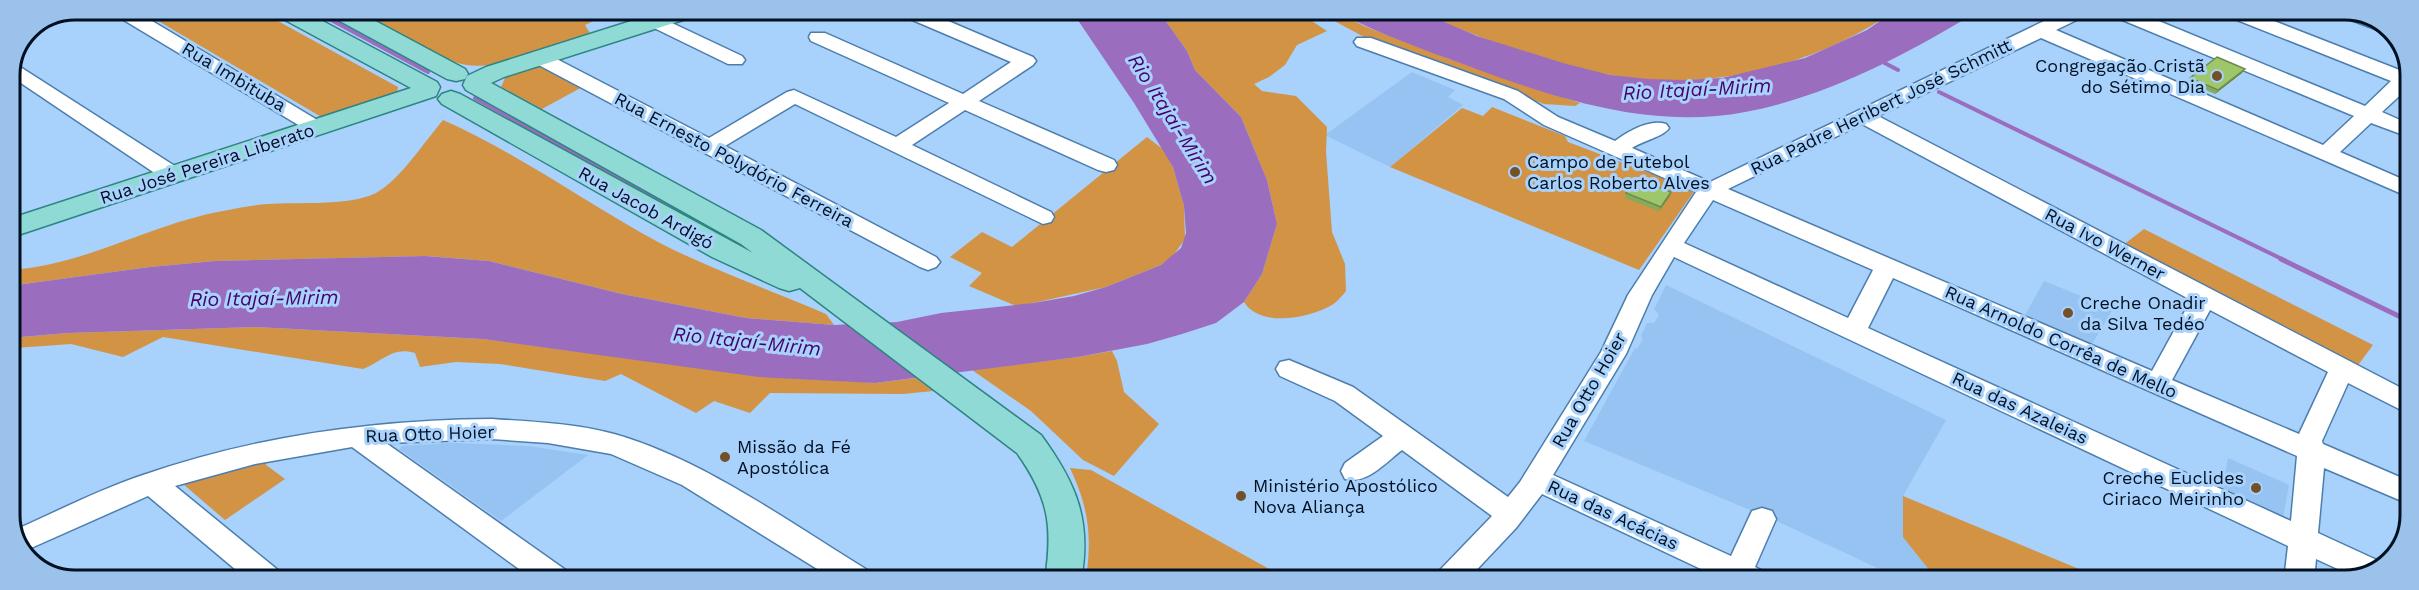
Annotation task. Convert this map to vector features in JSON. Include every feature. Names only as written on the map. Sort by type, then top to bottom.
[{"type":"main road","name":"Rua Jacob Ardigó","points":[[306,20],[451,86]]},
{"type":"main road","name":"Rua Jacob Ardigó","points":[[352,20],[451,86],[722,250],[853,311],[978,404],[1029,444],[1056,482],[1064,504],[1067,527],[1069,558],[1066,570]]},
{"type":"main road","name":"Rua José Pereira Liberato","points":[[20,225],[658,20]]},
{"type":"street","name":"Rua Imbituba","points":[[137,20],[317,128]]},
{"type":"street","points":[[897,146],[1026,61],[929,20]]},
{"type":"street","name":"Rua Padre Heribert José Schmitt","points":[[1713,190],[1724,182],[1864,117],[2062,20]]},
{"type":"street","points":[[2139,20],[2399,127]]},
{"type":"street","points":[[2255,20],[2399,75]]},
{"type":"street","points":[[655,21],[735,60]]},
{"type":"street","points":[[2041,31],[2399,186]]},
{"type":"street","points":[[818,37],[1106,165]]},
{"type":"street","name":"Rua Arnoldo Corrêa de Mello","points":[[1364,42],[1511,95],[1551,121],[1616,150],[2400,489]]},
{"type":"street","name":"Rua Ernesto Polydório Ferreira","points":[[540,58],[928,262]]},
{"type":"street","points":[[20,73],[172,176]]},
{"type":"street","points":[[2325,154],[2399,86]]},
{"type":"street","points":[[709,147],[794,96],[1043,217]]},
{"type":"street","name":"Rua Ivo Werner","points":[[1864,117],[2400,399]]},
{"type":"street","points":[[1616,150],[1635,136],[1659,128]]},
{"type":"street","name":"Rua Otto Hoier","points":[[1461,570],[1511,514],[1536,479],[1613,354],[1640,295],[1670,246],[1704,196],[1713,190]]},
{"type":"street","name":"Rua das Azaleias","points":[[1670,246],[2362,567]]},
{"type":"street","points":[[1854,331],[1887,266]]},
{"type":"street","points":[[2157,384],[2205,297]]},
{"type":"street","points":[[1289,369],[1344,394],[1511,514]]},
{"type":"street","points":[[2300,570],[2311,461],[2309,441],[2342,369]]},
{"type":"street","name":"Rua Otto Hoier","points":[[25,539],[152,483],[223,461],[357,437],[465,430],[551,435],[598,441],[621,447],[693,477],[844,570]]},
{"type":"street","points":[[1355,471],[1403,435]]},
{"type":"street","points":[[357,437],[543,570]]},
{"type":"street","name":"Rua das Acácias","points":[[1536,479],[1725,570]]},
{"type":"street","points":[[152,483],[257,570]]},
{"type":"street","points":[[1745,570],[1762,519]]},
{"type":"shaded area","points":[[157,20],[276,20],[398,87],[397,93],[323,118]]},
{"type":"shaded area","points":[[372,20],[596,20],[585,25],[591,35],[512,61],[481,66],[455,62],[409,41]]},
{"type":"shaded area","points":[[1165,20],[1310,20],[1327,31],[1297,45],[1285,65],[1269,77],[1254,84],[1262,91],[1296,96],[1327,127],[1326,152],[1332,232],[1345,264],[1346,291],[1338,301],[1323,310],[1299,317],[1273,318],[1251,310],[1244,302],[1262,274],[1277,224],[1267,180],[1241,117],[1195,70],[1187,51]]},
{"type":"shaded area","points":[[1333,20],[1352,20],[1449,59],[1580,103],[1575,106],[1544,104],[1366,38]]},
{"type":"shaded area","points":[[1440,20],[1880,20],[1831,47],[1796,60],[1722,77],[1685,80],[1647,79],[1586,70],[1536,57]]},
{"type":"shaded area","points":[[541,64],[584,86],[542,109],[501,87],[505,78]]},
{"type":"shaded area","points":[[1412,72],[1455,90],[1448,97],[1463,105],[1390,167],[1325,135]]},
{"type":"shaded area","name":"Campo de Futebol Carlos Roberto Alves","points":[[1492,107],[1565,136],[1568,142],[1692,189],[1693,193],[1639,270],[1390,167],[1462,108],[1483,116]]},
{"type":"shaded area","points":[[443,120],[525,163],[658,242],[720,271],[826,314],[834,325],[746,318],[622,294],[489,261],[426,256],[215,261],[150,267],[20,285],[20,269],[64,261],[196,217],[257,205],[338,202],[365,197],[385,187],[412,160]]},
{"type":"shaded area","points":[[1147,137],[1164,150],[1173,167],[1184,206],[1185,239],[1173,256],[1161,265],[1106,287],[1016,306],[969,286],[982,273],[950,257],[982,232],[1012,247]]},
{"type":"shaded area","points":[[2144,229],[2373,345],[2356,368],[2122,246]]},
{"type":"shaded area","name":"Creche Onadir da Silva Tedéo","points":[[2044,281],[2113,309],[2091,346],[2024,317]]},
{"type":"shaded area","points":[[1666,285],[1946,420],[1903,496],[1904,537],[1930,570],[1882,570],[1779,522],[1584,441],[1635,348],[1637,349],[1643,339],[1641,336],[1647,323],[1654,323],[1659,315],[1654,309]]},
{"type":"shaded area","points":[[256,327],[483,339],[663,363],[875,383],[916,378],[933,391],[903,394],[770,393],[750,413],[714,401],[696,413],[621,374],[605,381],[500,364],[456,362],[420,367],[415,353],[407,351],[388,355],[363,369],[163,337],[123,357],[71,344],[20,348],[20,337],[68,333]]},
{"type":"shaded area","points":[[1112,351],[1117,361],[1124,392],[1159,424],[1114,476],[1083,460],[1031,411],[972,370],[1078,357]]},
{"type":"shaded area","points":[[454,443],[528,446],[588,455],[501,521],[399,449],[402,446]]},
{"type":"shaded area","name":"Creche Euclides Ciriaco Meirinho","points":[[2228,458],[2289,485],[2283,518],[2222,492]]},
{"type":"shaded area","points":[[267,462],[266,465],[285,479],[225,520],[183,484]]},
{"type":"shaded area","points":[[1070,468],[1091,470],[1271,570],[1087,570],[1089,536],[1085,510]]},
{"type":"shaded area","points":[[1903,496],[2081,570],[1929,570],[1903,537]]},
{"type":"water","name":"Rio Itajaí-Mirim","points":[[1078,20],[1165,20],[1187,51],[1195,70],[1241,117],[1267,180],[1277,224],[1262,274],[1244,302],[1216,323],[1147,344],[1078,357],[875,383],[759,377],[483,339],[256,327],[68,333],[20,337],[20,285],[150,267],[215,261],[425,256],[489,261],[622,294],[746,318],[834,325],[897,322],[941,313],[1074,296],[1106,287],[1161,265],[1181,248],[1186,233],[1184,206],[1173,167],[1134,103]]},
{"type":"water","name":"Rio Itajaí-Mirim","points":[[1354,20],[1440,20],[1477,36],[1610,75],[1683,80],[1722,78],[1805,58],[1867,30],[1882,20],[1962,20],[1867,72],[1807,96],[1745,112],[1710,117],[1640,114],[1571,100],[1504,79]]},
{"type":"building","name":"Congregação Cristã do Sétimo Dia","points":[[2217,57],[2245,69],[2218,90],[2190,78]]},
{"type":"building","points":[[1637,179],[1671,192],[1661,207],[1626,193]]},
{"type":"waterway","points":[[331,20],[428,72]]},
{"type":"waterway","points":[[1881,61],[1898,70]]},
{"type":"waterway","points":[[1939,92],[2284,260]]},
{"type":"waterway","points":[[475,98],[729,240]]},
{"type":"waterway","points":[[2281,259],[2400,316]]},
{"type":"place","name":"Congregação Cristã do Sétimo Dia","points":[[2217,76]]},
{"type":"place","name":"Campo de Futebol Carlos Roberto Alves","points":[[1515,172]]},
{"type":"place","name":"Creche Onadir da Silva Tedéo","points":[[2068,313]]},
{"type":"place","name":"Missão da Fé Apostólica","points":[[725,457]]},
{"type":"place","name":"Creche Euclides Ciriaco Meirinho","points":[[2256,488]]},
{"type":"place","name":"Ministério Apostólico Nova Aliança","points":[[1241,496]]}]
